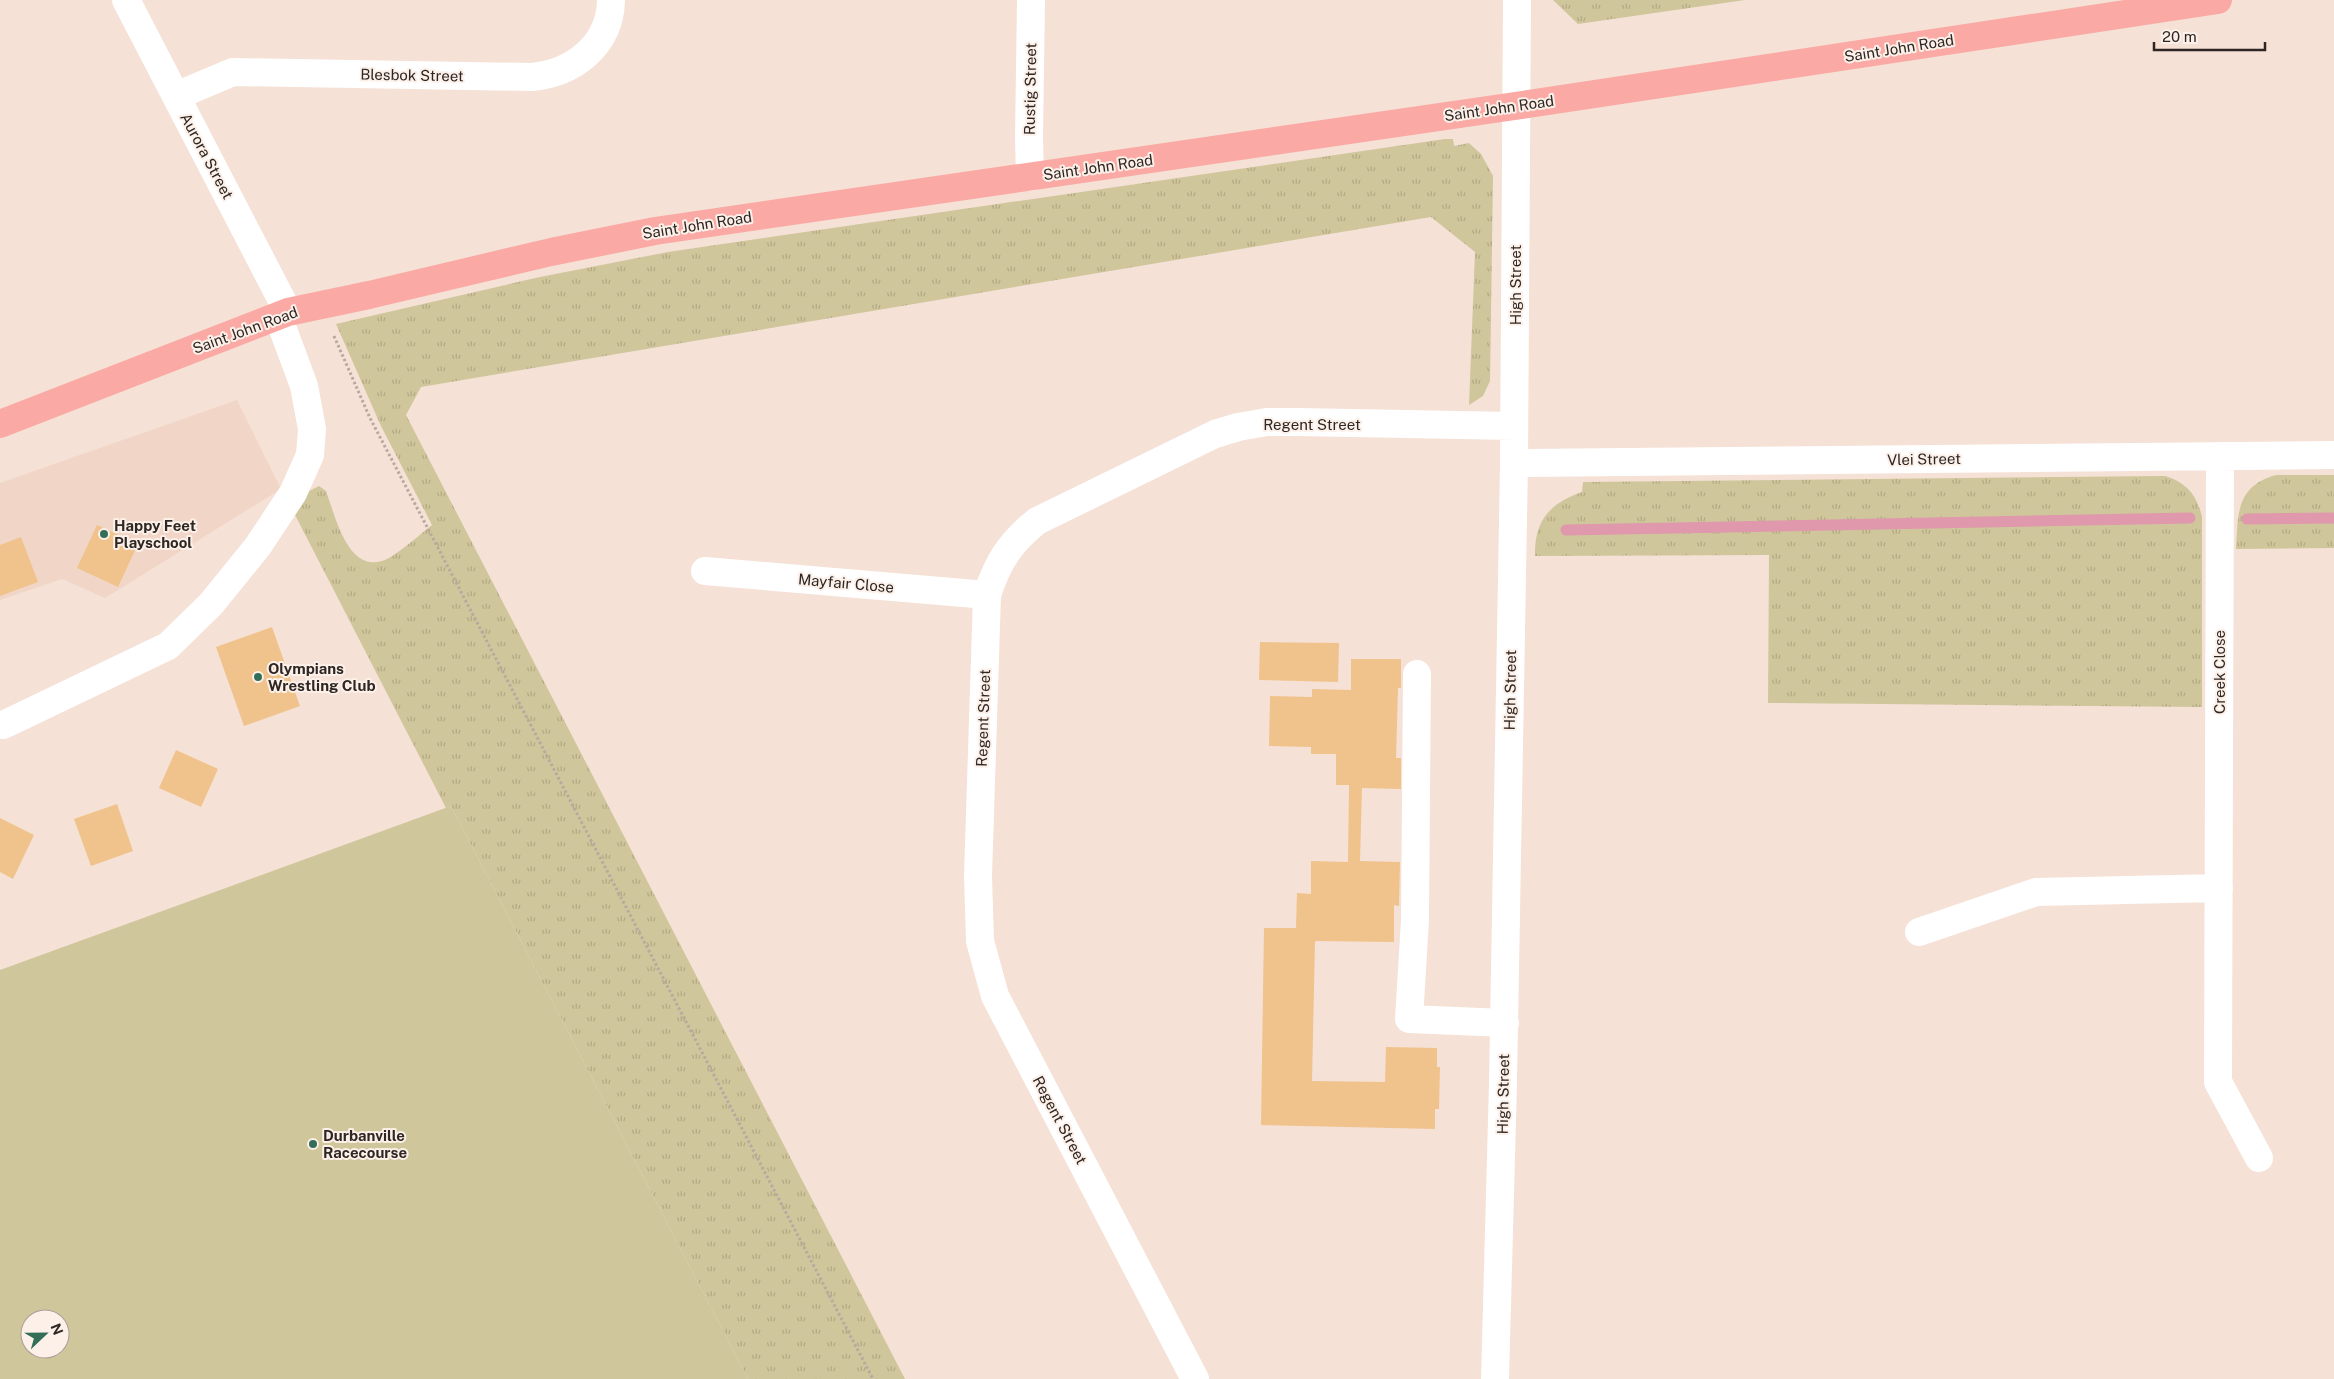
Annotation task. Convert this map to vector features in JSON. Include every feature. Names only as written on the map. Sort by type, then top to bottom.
[{"type":"main road","name":"Saint John Road","points":[[0,424],[283,314],[551,252],[654,231],[1515,106],[2218,0]]},
{"type":"street","name":"Aurora Street","points":[[3,725],[168,646],[212,604],[258,546],[292,493],[310,455],[312,429],[304,386],[283,314],[176,96],[126,0]]},
{"type":"street","name":"Blesbok Street","points":[[176,96],[233,72],[532,77],[549,75],[564,70],[592,50],[607,22],[611,0]]},
{"type":"street","name":"Rustig Street","points":[[1030,177],[1032,0]]},
{"type":"street","name":"High Street","points":[[1495,1379],[1504,1023],[1514,463],[1517,0]]},
{"type":"street","name":"Regent Street","points":[[1195,1379],[994,996],[980,941],[978,876],[988,595],[995,572],[1006,551],[1037,522],[1215,434],[1238,427],[1267,422],[1514,426]]},
{"type":"street","name":"Vlei Street","points":[[1514,463],[2334,455]]},
{"type":"street","name":"Creek Close","points":[[2220,456],[2218,1082],[2259,1158]]},
{"type":"street","name":"Mayfair Close","points":[[705,571],[988,595]]},
{"type":"street","points":[[1417,674],[1415,920],[1409,1019],[1504,1023]]},
{"type":"street","points":[[1919,932],[2036,892],[2219,888]]},
{"type":"path","points":[[321,305],[370,418],[873,1379]]},
{"type":"shaded area","name":"Happy Feet Playschool","points":[[237,400],[281,489],[105,598],[62,579],[0,600],[0,483]]},
{"type":"green space","points":[[1553,0],[1745,0],[1578,24]]},
{"type":"green space","points":[[1453,139],[1454,146],[1469,143],[1481,154],[1493,176],[1490,381],[1483,396],[1469,405],[1475,252],[1431,217],[421,387],[406,415],[905,1379],[748,1379],[451,806],[446,808],[293,511],[303,494],[319,486],[326,491],[340,530],[354,553],[364,560],[375,562],[389,558],[406,547],[432,525],[381,426],[336,324],[540,277],[668,252]]},
{"type":"green space","points":[[2276,475],[2334,475],[2334,548],[2236,549],[2239,513],[2246,494],[2253,486]]},
{"type":"green space","points":[[2165,476],[2179,482],[2190,491],[2197,502],[2202,517],[2202,707],[1768,703],[1769,555],[1535,556],[1537,533],[1546,515],[1561,502],[1582,492],[1583,482]]},
{"type":"green space","name":"Durbanville Racecourse","points":[[451,806],[748,1379],[0,1379],[0,970]]},
{"type":"building","points":[[97,525],[138,544],[118,587],[77,568]]},
{"type":"building","points":[[21,537],[38,582],[0,596],[0,545]]},
{"type":"building","name":"Olympians Wrestling Club","points":[[272,627],[300,706],[244,726],[216,647]]},
{"type":"building","points":[[1260,642],[1339,643],[1338,682],[1259,680]]},
{"type":"building","points":[[1351,659],[1401,659],[1401,688],[1398,688],[1396,758],[1401,758],[1401,789],[1362,788],[1360,861],[1400,862],[1399,906],[1394,905],[1394,942],[1315,941],[1312,1081],[1385,1082],[1386,1047],[1437,1048],[1437,1067],[1440,1067],[1439,1109],[1435,1109],[1435,1129],[1261,1125],[1264,928],[1296,928],[1297,893],[1311,894],[1311,861],[1348,862],[1349,785],[1336,785],[1336,754],[1311,754],[1311,747],[1269,746],[1270,696],[1312,697],[1312,689],[1351,690]]},
{"type":"building","points":[[176,750],[218,769],[201,807],[159,788]]},
{"type":"building","points":[[117,804],[133,851],[91,866],[74,819]]},
{"type":"building","points":[[0,818],[34,835],[13,879],[0,872]]},
{"type":"waterway","points":[[1566,530],[2190,518]]},
{"type":"waterway","points":[[2247,519],[2334,518]]},
{"type":"place","name":"Happy Feet Playschool","points":[[104,534]]},
{"type":"place","name":"Olympians Wrestling Club","points":[[258,677]]},
{"type":"place","name":"Durbanville Racecourse","points":[[313,1144]]}]
